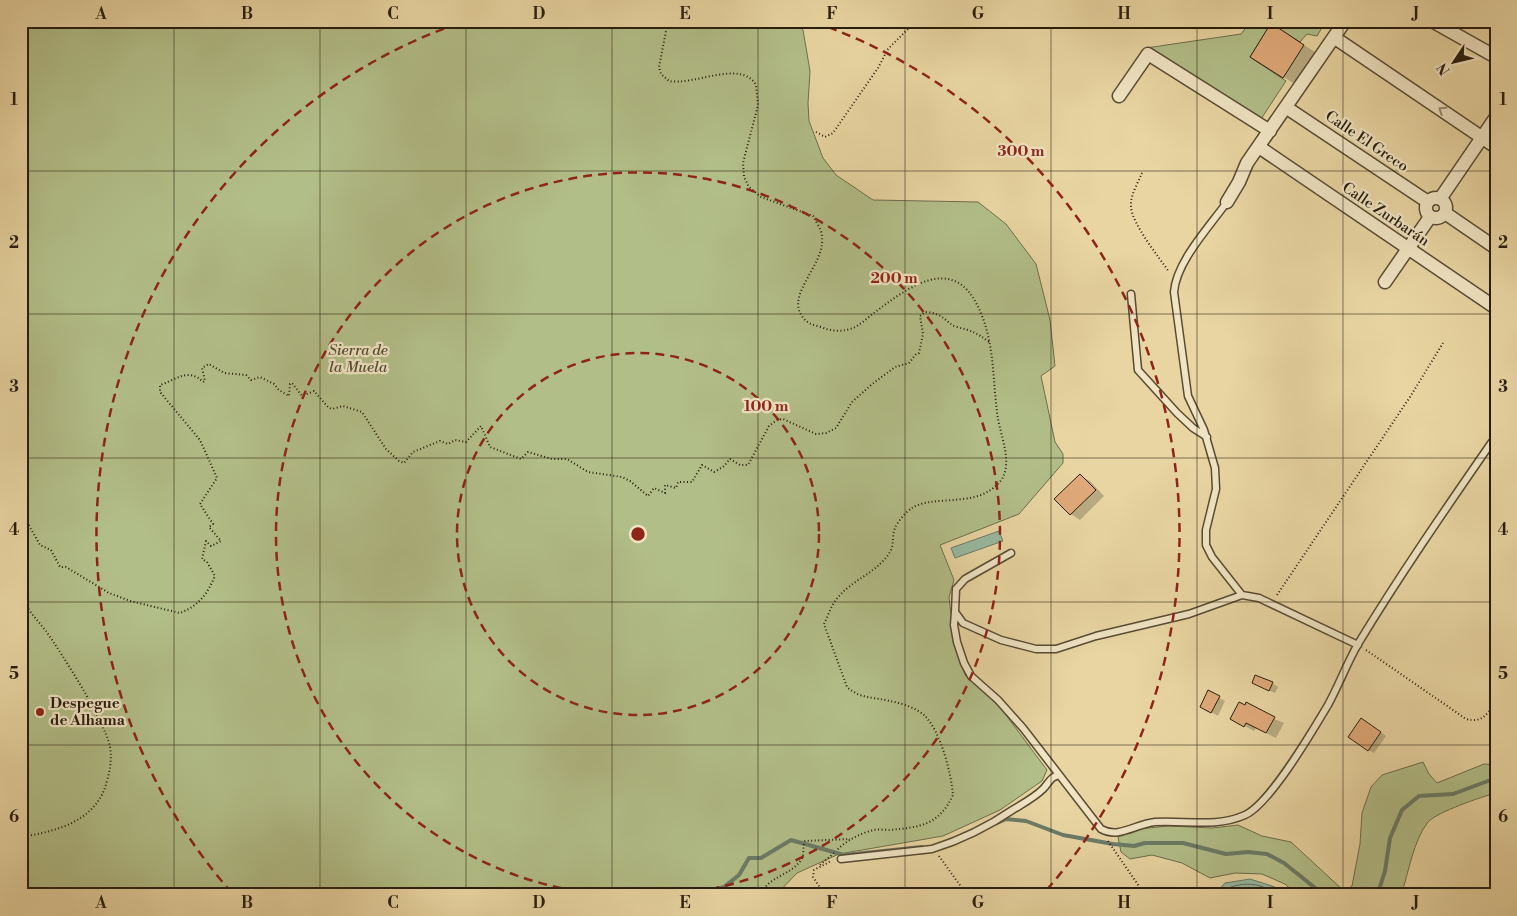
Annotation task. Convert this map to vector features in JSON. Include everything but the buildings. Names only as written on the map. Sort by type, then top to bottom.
[{"type":"street","points":[[1227,202],[1239,182],[1247,163],[1287,108],[1345,21]]},
{"type":"street","points":[[1432,21],[1496,57]]},
{"type":"street","points":[[1335,38],[1496,147]]},
{"type":"street","points":[[1119,96],[1148,54],[1270,131]]},
{"type":"street","name":"Calle El Greco","points":[[1287,108],[1434,201]]},
{"type":"street","points":[[1434,201],[1446,205],[1445,213],[1438,218],[1430,216],[1426,210],[1483,138],[1496,117]]},
{"type":"street","name":"Calle Zurbarán","points":[[1258,147],[1496,308]]},
{"type":"street","points":[[1445,213],[1496,248]]},
{"type":"street","points":[[1385,282],[1430,216]]},
{"type":"lane","points":[[1227,202],[1181,267],[1174,281],[1175,308],[1188,396],[1207,437],[1215,468],[1216,489],[1206,530],[1206,545],[1212,557],[1242,595]]},
{"type":"lane","points":[[1131,294],[1138,370],[1177,413],[1193,428],[1207,437]]},
{"type":"lane","points":[[1012,553],[965,579],[956,588],[954,625],[964,663],[971,676],[998,700],[1101,828],[1110,833],[1119,833],[1138,825],[1155,822],[1224,821],[1245,815],[1256,807],[1285,772],[1329,703],[1358,645],[1496,436]]},
{"type":"lane","points":[[956,612],[964,623],[1001,640],[1036,649],[1056,649],[1096,636],[1189,614],[1242,595],[1260,598],[1358,645]]},
{"type":"lane","points":[[841,859],[932,849],[972,834],[1043,790],[1053,776],[1059,775]]},
{"type":"path","points":[[668,21],[659,67],[662,74],[669,81],[690,82],[735,73],[745,75],[756,85],[758,105],[743,163],[744,177],[749,187],[761,197],[813,216],[822,235],[820,256],[801,288],[797,307],[803,318],[830,331],[849,329],[925,280],[941,277],[953,279],[966,288],[975,299],[985,324],[989,342],[997,414],[1006,460],[1004,475],[1001,481],[988,492],[964,500],[912,508],[895,526],[892,549],[876,569],[857,581],[836,600],[824,624],[847,687],[858,696],[892,701],[916,710],[931,723],[944,752],[953,795],[934,821],[923,825],[876,829],[850,839],[805,841],[802,859],[794,867],[778,875],[764,886],[760,895]]},
{"type":"path","points":[[816,132],[825,137],[833,133],[888,49],[916,21]]},
{"type":"path","points":[[1142,173],[1132,196],[1131,209],[1140,227],[1174,281]]},
{"type":"path","points":[[21,508],[26,510],[28,522],[40,546],[54,553],[60,567],[66,567],[102,589],[120,597],[180,613],[190,609],[206,596],[215,576],[207,562],[202,559],[203,545],[206,541],[211,546],[221,541],[212,532],[210,527],[213,524],[200,504],[217,478],[200,440],[160,392],[160,385],[182,374],[195,375],[203,382],[205,381],[202,368],[205,365],[209,364],[233,375],[246,375],[251,380],[260,377],[274,384],[279,390],[289,396],[290,384],[292,383],[302,396],[314,391],[328,408],[332,409],[343,406],[362,412],[386,449],[404,463],[413,452],[440,441],[448,444],[456,440],[466,442],[481,426],[490,447],[522,459],[528,452],[552,459],[567,459],[588,472],[622,477],[648,496],[654,488],[665,493],[665,485],[676,488],[678,482],[692,482],[702,465],[714,472],[723,467],[730,459],[740,465],[748,465],[769,426],[777,420],[783,420],[816,434],[826,433],[836,428],[852,402],[886,372],[909,363],[919,353],[922,334],[920,316],[925,312],[941,315],[956,327],[971,329],[989,342]]},
{"type":"path","points":[[1271,604],[1410,397],[1443,343]]},
{"type":"path","points":[[21,597],[61,654],[94,710],[109,746],[111,764],[104,793],[95,807],[84,817],[63,827],[21,837]]},
{"type":"path","points":[[1358,645],[1466,720],[1476,722],[1482,720],[1496,703]]},
{"type":"path","points":[[1101,828],[1118,858],[1145,895]]},
{"type":"path","points":[[932,849],[967,895]]},
{"type":"path","points":[[825,895],[813,877],[814,870],[828,862],[841,859]]},
{"type":"green space","name":"Sierra de la Muela","points":[[21,21],[796,21],[803,30],[810,71],[809,121],[823,158],[836,175],[873,200],[978,202],[1006,224],[1036,264],[1050,320],[1055,366],[1041,376],[1055,442],[1063,454],[1063,463],[1019,514],[940,545],[954,580],[949,597],[954,642],[965,675],[1000,707],[1047,770],[1042,781],[1000,810],[943,836],[839,854],[797,873],[776,895],[21,895]]},
{"type":"green space","points":[[1251,21],[1326,21],[1317,36],[1307,34],[1300,42],[1271,24],[1250,57],[1286,81],[1259,122],[1146,48],[1241,34]]},
{"type":"green space","points":[[1423,762],[1429,774],[1437,783],[1484,764],[1496,765],[1496,793],[1450,809],[1428,822],[1415,847],[1401,895],[1297,895],[1285,884],[1262,874],[1235,873],[1210,878],[1182,863],[1152,855],[1130,859],[1121,852],[1118,837],[1137,829],[1169,826],[1212,828],[1238,825],[1262,836],[1291,842],[1344,891],[1352,886],[1360,844],[1362,813],[1371,787],[1382,775]]},
{"type":"water","points":[[999,531],[1003,541],[955,558],[951,548]]},
{"type":"water","points":[[1250,879],[1275,887],[1282,895],[1214,895],[1225,883]]},
{"type":"waterway","points":[[1375,895],[1379,890],[1385,871],[1390,838],[1402,810],[1419,796],[1453,794],[1496,778]]},
{"type":"waterway","points":[[997,823],[1006,819],[1026,821],[1063,835],[1113,844],[1134,846],[1145,843],[1183,843],[1226,854],[1248,852],[1267,854],[1284,863],[1324,895]]},
{"type":"waterway","points":[[698,895],[724,887],[739,875],[749,858],[761,858],[791,840],[844,855],[922,847]]},
{"type":"place","name":"Despegue de Alhama","points":[[40,712]]}]
